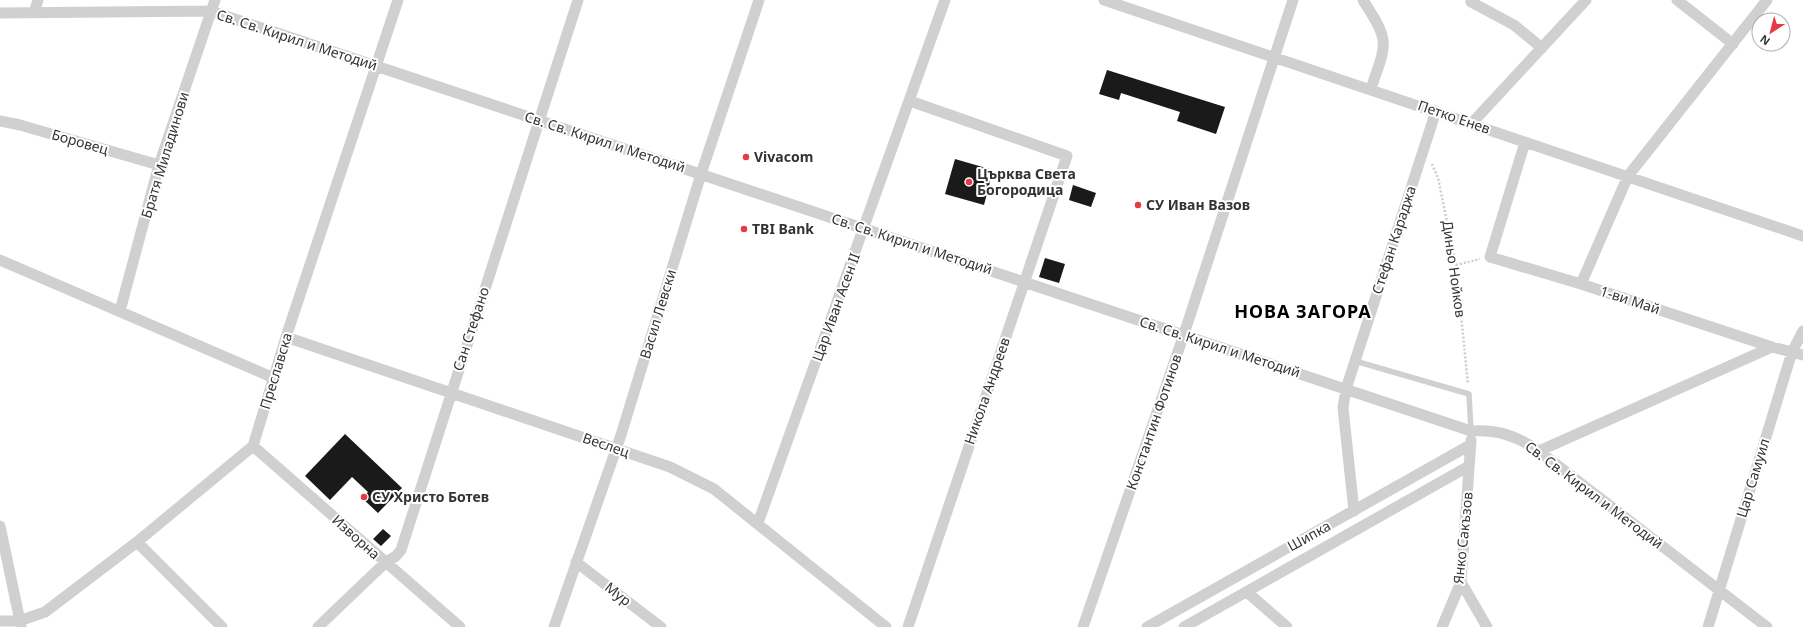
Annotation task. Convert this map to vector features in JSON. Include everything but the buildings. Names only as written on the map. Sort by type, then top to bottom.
[{"type":"street","points":[[34,12],[38,0]]},
{"type":"street","name":"Братя Миладинови","points":[[120,312],[159,165],[215,0]]},
{"type":"street","name":"Преславска","points":[[252,446],[286,337],[377,67],[398,0]]},
{"type":"street","name":"Сан Стефано","points":[[318,627],[385,563],[396,556],[401,550],[450,393],[578,0]]},
{"type":"street","name":"Васил Левски","points":[[554,627],[616,449],[701,174],[759,0]]},
{"type":"street","name":"Цар Иван Асен II","points":[[758,523],[945,0]]},
{"type":"street","name":"Петко Енев","points":[[1104,0],[1119,2],[1274,57],[1803,236]]},
{"type":"street","name":"Константин Фотинов","points":[[1083,627],[1184,334],[1293,0]]},
{"type":"street","points":[[1363,0],[1380,31],[1383,41],[1381,54],[1371,89]]},
{"type":"street","points":[[1471,0],[1471,2],[1514,25],[1542,48]]},
{"type":"street","points":[[1472,123],[1586,0]]},
{"type":"street","points":[[1677,0],[1733,44]]},
{"type":"street","points":[[1581,284],[1628,176],[1767,0]]},
{"type":"street","name":"Св. Св. Кирил и Методий","points":[[0,13],[211,11],[1184,334],[1471,431],[1488,430],[1506,434],[1524,441],[1539,451],[1767,627]]},
{"type":"street","name":"Никола Андреев","points":[[908,627],[1067,156],[910,101]]},
{"type":"street","name":"Стефан Караджа","points":[[1354,511],[1343,408],[1346,389],[1436,111]]},
{"type":"street","name":"Боровец","points":[[0,121],[20,125],[159,165]]},
{"type":"street","points":[[1490,257],[1526,142]]},
{"type":"street","name":"1-ви Май","points":[[1490,257],[1581,284],[1772,348],[1798,353]]},
{"type":"street","points":[[0,260],[274,378]]},
{"type":"street","name":"Цар Самуил","points":[[1708,627],[1798,353],[1803,331]]},
{"type":"street","name":"Веслец","points":[[286,337],[670,467],[714,489],[886,627]]},
{"type":"street","points":[[1539,451],[1772,348]]},
{"type":"street","points":[[1470,445],[1471,431]]},
{"type":"street","name":"Шипка","points":[[1148,627],[1470,445]]},
{"type":"street","name":"Янко Сакъзов","points":[[1442,627],[1461,582],[1470,445]]},
{"type":"street","points":[[0,621],[20,624],[45,612],[137,542],[252,446]]},
{"type":"street","name":"Изворна","points":[[252,446],[460,627]]},
{"type":"street","name":"Шипка","points":[[1184,627],[1469,466]]},
{"type":"street","points":[[0,526],[20,624]]},
{"type":"street","points":[[137,542],[222,627]]},
{"type":"street","name":"Мур","points":[[576,562],[661,627]]},
{"type":"street","points":[[1461,582],[1487,627]]},
{"type":"street","points":[[1247,592],[1287,627]]},
{"type":"lane","points":[[1355,361],[1469,394],[1471,431]]},
{"type":"path","name":"Диньо Нойков","points":[[1425,147],[1438,178],[1456,265],[1469,394]]},
{"type":"path","points":[[1456,265],[1490,257]]},
{"type":"place","name":"Vivacom","points":[[746,157]]},
{"type":"place","name":"Църква Света Богородица","points":[[969,182]]},
{"type":"place","name":"СУ Иван Вазов","points":[[1138,205]]},
{"type":"place","name":"TBI Bank","points":[[744,229]]},
{"type":"place","name":"СУ Христо Ботев","points":[[364,497]]},
{"type":"district","name":"НОВА ЗАГОРА","points":[[1303,312]]}]
